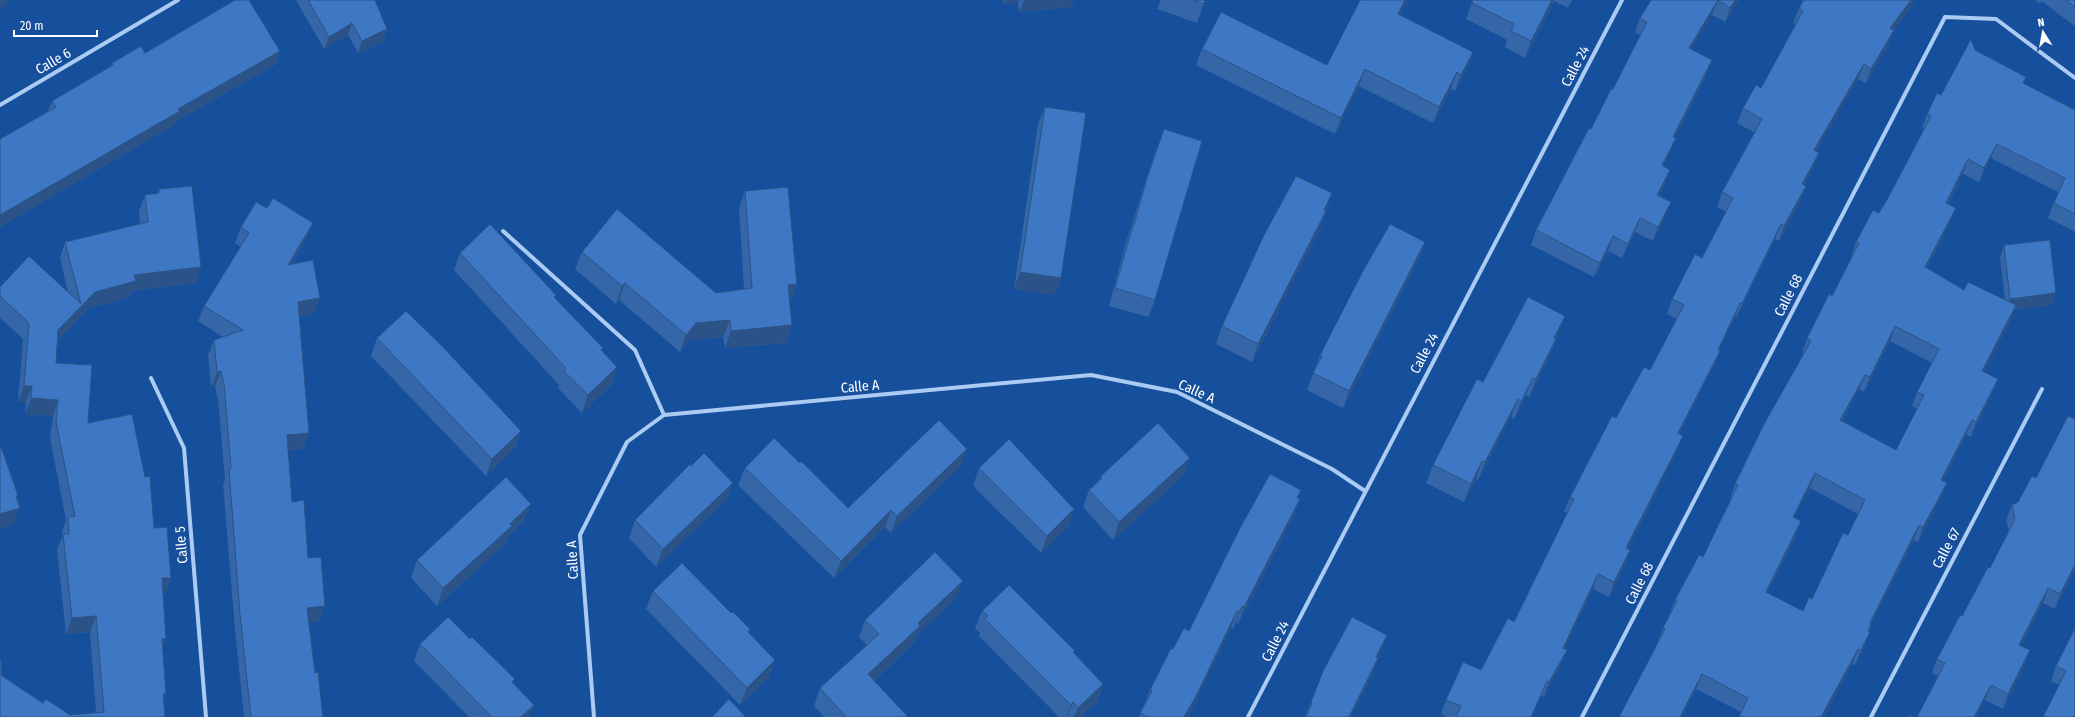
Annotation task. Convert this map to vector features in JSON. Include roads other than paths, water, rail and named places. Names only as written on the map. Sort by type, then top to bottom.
[{"type":"street","name":"Calle 6","points":[[0,105],[178,0]]},
{"type":"street","name":"Calle 24","points":[[1248,717],[1622,0]]},
{"type":"street","name":"Calle 68","points":[[1582,717],[1945,17],[1996,19],[2075,78]]},
{"type":"street","points":[[503,232],[635,350],[664,415]]},
{"type":"street","name":"Calle A","points":[[594,717],[580,535],[627,442],[664,415],[1091,375],[1177,392],[1332,469],[1365,491]]},
{"type":"street","name":"Calle 5","points":[[151,378],[184,448],[206,717]]},
{"type":"street","name":"Calle 67","points":[[1871,717],[2042,389]]}]
